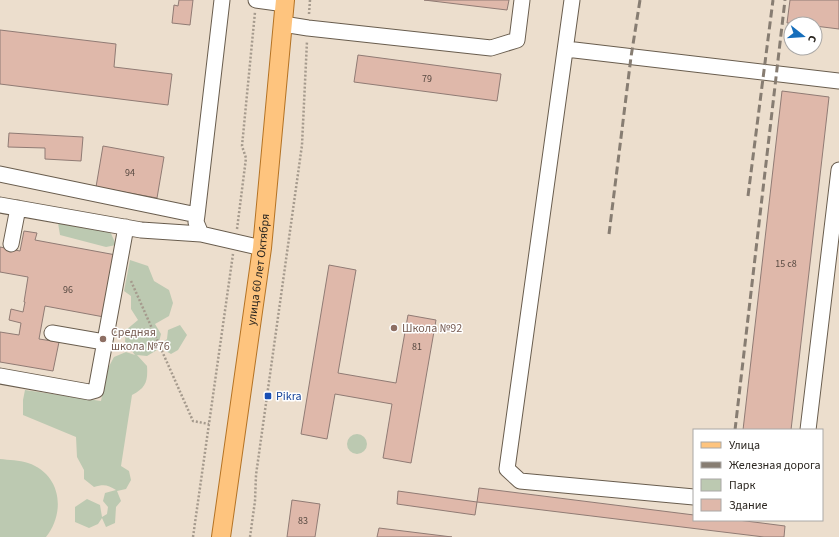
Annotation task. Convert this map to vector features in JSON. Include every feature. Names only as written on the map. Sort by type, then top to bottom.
[{"type":"main road","name":"улица 60 лет Октября","points":[[221,537],[262,248],[285,2]]},
{"type":"lane","points":[[201,234],[196,222],[222,0]]},
{"type":"lane","points":[[256,0],[285,2]]},
{"type":"lane","points":[[283,24],[491,48],[516,40],[522,0]]},
{"type":"lane","points":[[572,0],[507,469],[520,481],[693,497]]},
{"type":"lane","points":[[566,49],[839,81]]},
{"type":"lane","points":[[808,429],[839,170]]},
{"type":"lane","points":[[0,174],[197,215]]},
{"type":"lane","points":[[0,205],[141,230],[201,234],[262,248]]},
{"type":"lane","points":[[11,244],[18,208]]},
{"type":"lane","points":[[0,376],[89,392],[96,390],[126,227]]},
{"type":"lane","points":[[52,333],[104,342]]},
{"type":"path","points":[[250,537],[256,501],[256,475],[302,144],[310,0]]},
{"type":"path","points":[[130,280],[194,421],[209,424]]},
{"type":"path","points":[[193,537],[204,466]]},
{"type":"green space","points":[[68,221],[110,231],[116,245],[106,247],[60,235],[58,223]]},
{"type":"green space","points":[[130,260],[148,266],[154,281],[169,290],[173,303],[169,316],[155,324],[161,334],[157,350],[147,356],[137,355],[147,366],[147,376],[143,387],[132,395],[121,466],[129,471],[131,480],[126,489],[117,491],[121,501],[116,507],[115,523],[106,527],[102,518],[98,524],[89,528],[75,522],[75,507],[87,499],[100,505],[102,517],[107,514],[108,507],[103,501],[105,493],[116,490],[106,486],[94,487],[84,479],[84,470],[77,457],[76,437],[23,415],[23,400],[25,390],[101,401],[106,372],[114,357],[126,352],[135,355],[125,342],[126,330],[138,320],[131,309],[131,296],[124,291]]},
{"type":"green space","points":[[180,325],[187,335],[178,350],[171,354],[164,350],[164,342],[167,339],[168,330]]},
{"type":"green space","points":[[357,434],[364,437],[367,444],[364,451],[357,454],[350,451],[347,444],[350,437]]},
{"type":"green space","points":[[0,459],[28,463],[39,468],[48,476],[57,495],[58,506],[52,527],[46,537],[0,537]]},
{"type":"building","points":[[179,0],[193,0],[190,25],[172,23],[174,5],[178,6]]},
{"type":"building","points":[[424,0],[509,0],[507,10]]},
{"type":"building","points":[[790,0],[839,0],[839,29],[823,27],[823,16],[788,16]]},
{"type":"building","points":[[0,30],[116,44],[114,67],[172,74],[168,105],[0,84]]},
{"type":"building","points":[[358,55],[501,74],[497,101],[354,82]]},
{"type":"building","points":[[782,91],[829,97],[791,429],[743,429]]},
{"type":"building","points":[[9,133],[83,137],[81,161],[45,159],[45,148],[8,147]]},
{"type":"building","points":[[103,146],[164,157],[157,198],[96,187]]},
{"type":"building","points":[[24,231],[37,233],[35,240],[116,255],[104,317],[45,306],[39,339],[59,342],[53,371],[0,362],[0,332],[19,335],[21,323],[9,320],[11,309],[23,312],[28,277],[0,272],[0,247],[20,251]]},
{"type":"building","points":[[329,265],[356,270],[338,373],[396,383],[408,315],[436,320],[411,463],[383,458],[392,404],[335,394],[327,439],[301,434]]},
{"type":"building","points":[[479,488],[693,515],[693,521],[746,521],[785,526],[784,537],[764,537],[477,502]]},
{"type":"building","points":[[398,491],[477,502],[475,515],[397,504]]},
{"type":"building","points":[[292,500],[320,504],[315,537],[287,537]]},
{"type":"building","points":[[379,528],[452,537],[377,537]]},
{"type":"railway","points":[[609,234],[631,57],[640,0]]},
{"type":"railway","points":[[748,196],[773,0]]},
{"type":"railway","points":[[735,429],[785,0]]},
{"type":"place","name":"Школа №92","points":[[394,328]]},
{"type":"place","name":"Средняя школа №76","points":[[103,339]]},
{"type":"place","name":"Pikra","points":[[268,396]]}]
